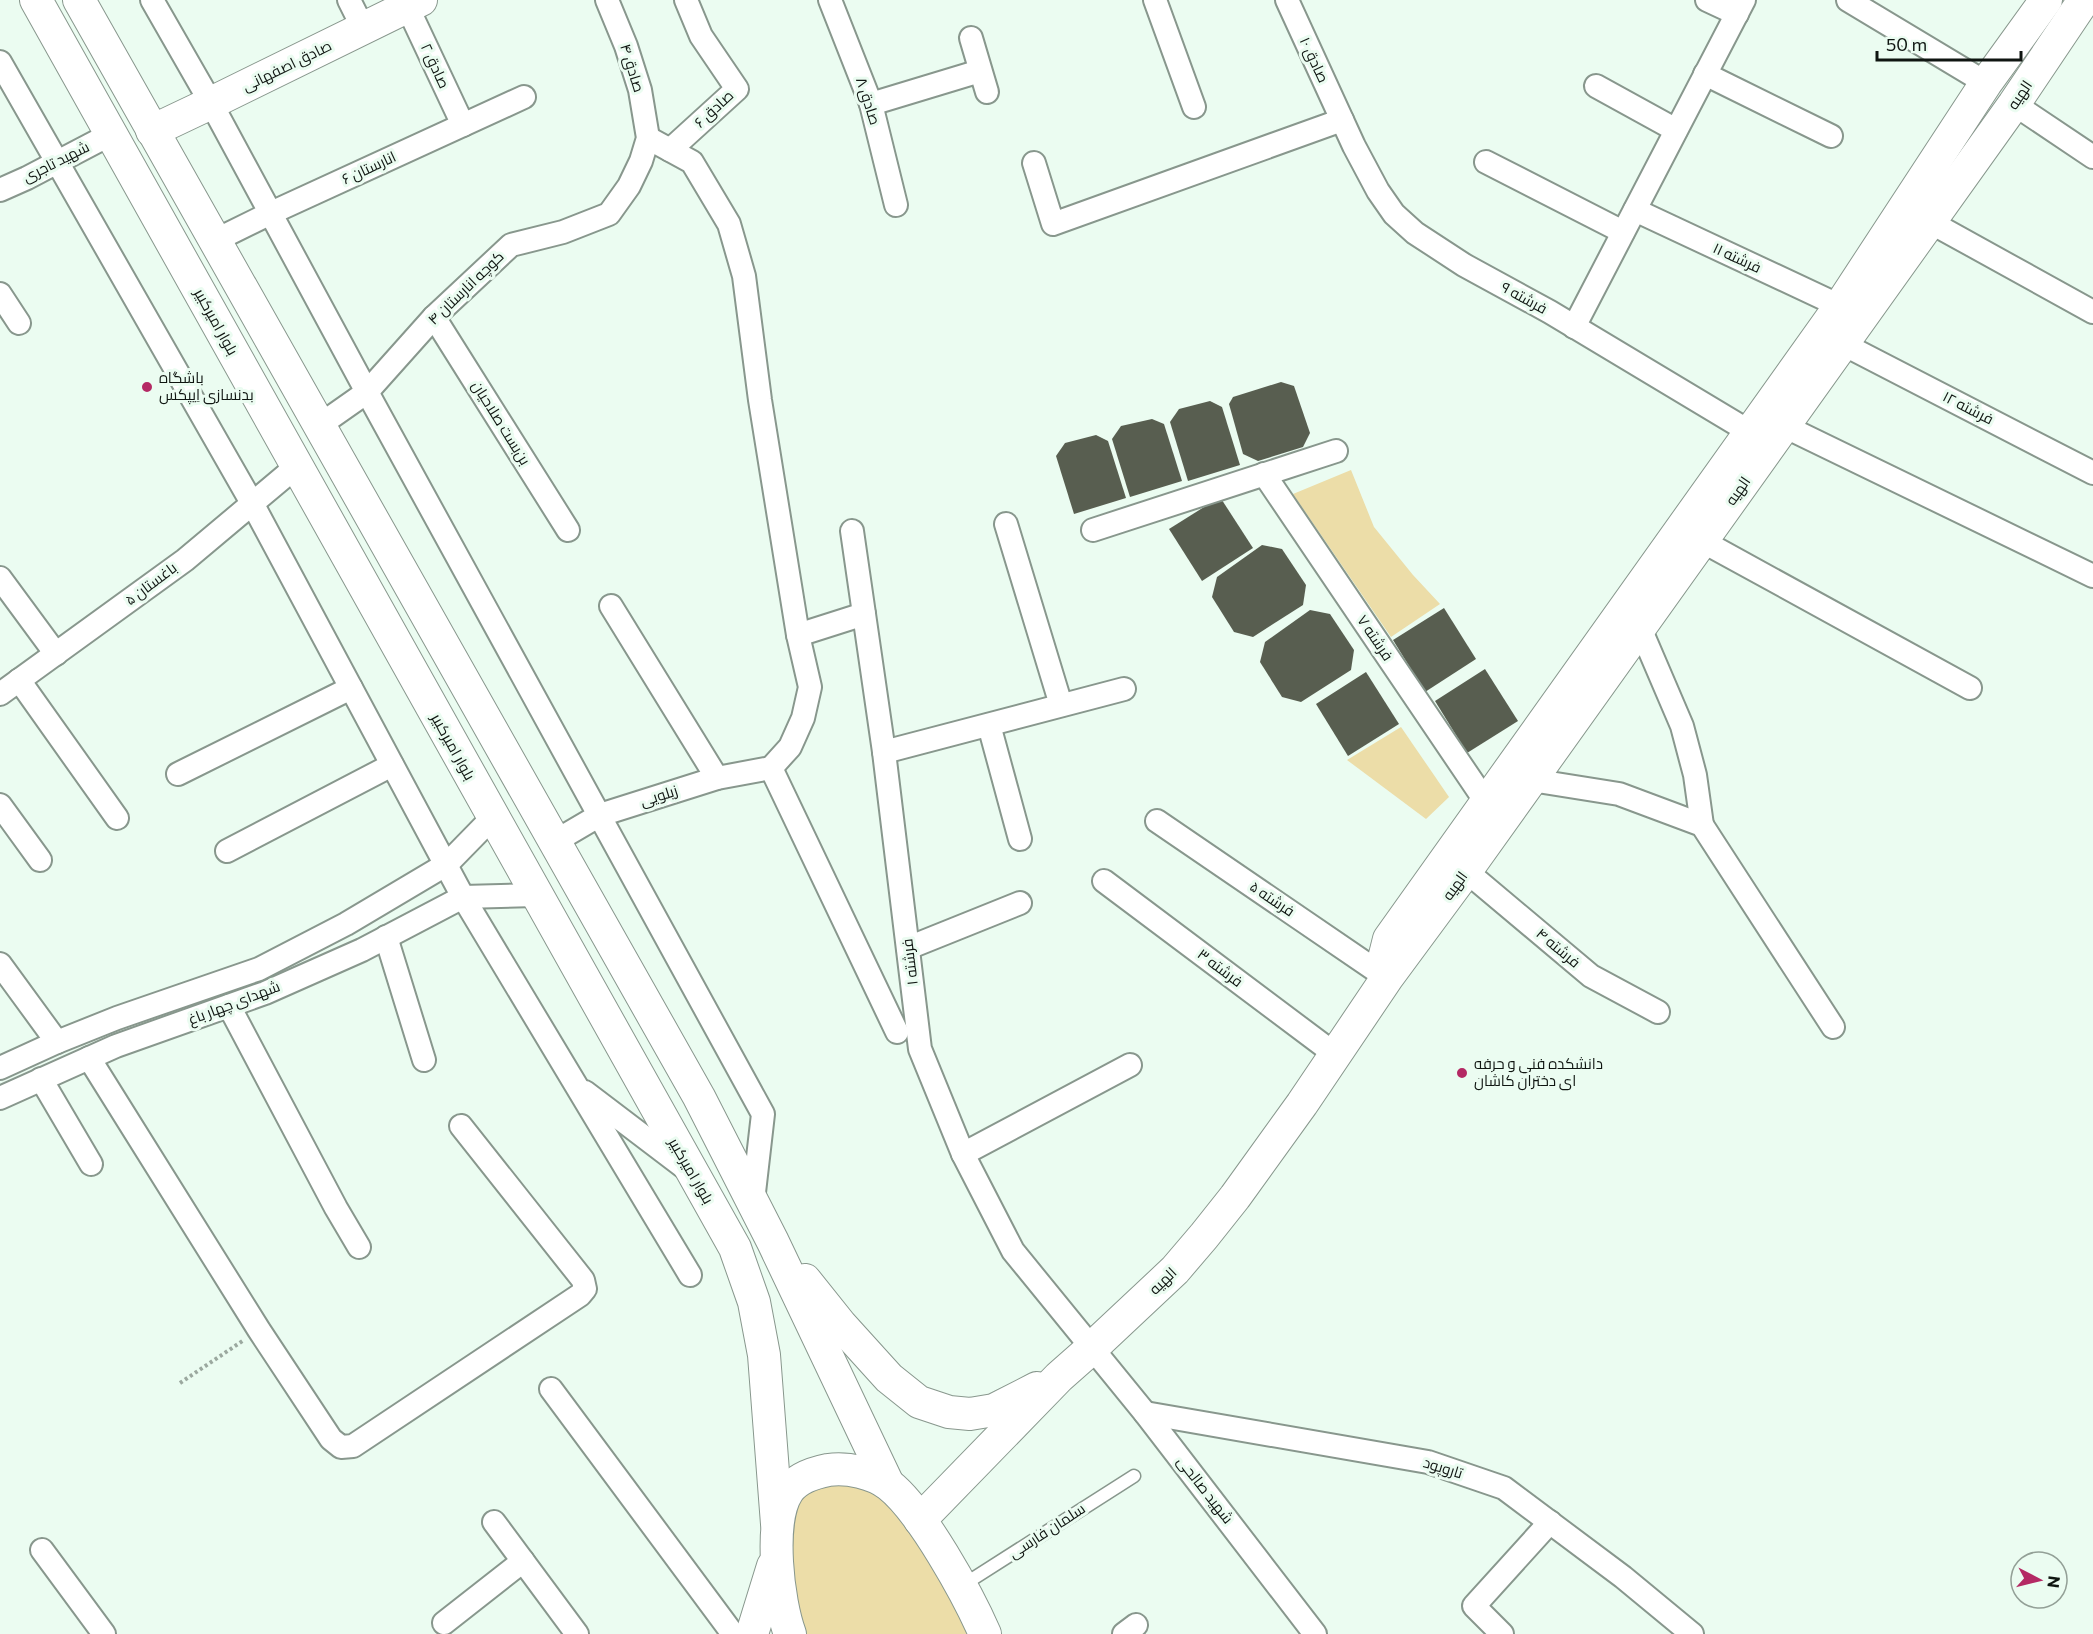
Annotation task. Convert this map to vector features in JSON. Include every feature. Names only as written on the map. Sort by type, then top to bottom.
[{"type":"main road","name":"بلوار امیرکبیر","points":[[36,0],[492,818],[735,1248],[754,1302],[764,1355],[781,1598],[784,1619],[790,1634]]},
{"type":"main road","points":[[79,0],[699,1098],[773,1242],[888,1484],[920,1520],[985,1634]]},
{"type":"main road","name":"الهیه","points":[[920,1520],[1059,1377],[1175,1270],[1235,1197],[1387,978],[1640,628],[1674,559],[1750,432],[1840,306],[1986,83],[2046,0]]},
{"type":"main road","name":"الهیه","points":[[1387,978],[1384,958],[1389,939],[1486,802],[1674,559],[1702,541],[2014,104],[2084,0]]},
{"type":"main road","name":"صادق اصفهانی","points":[[152,130],[414,3]]},
{"type":"main road","points":[[773,1242],[847,1332],[890,1378],[919,1402],[949,1412],[970,1414],[994,1410],[1059,1377]]},
{"type":"main road","points":[[752,1634],[788,1492],[799,1480],[814,1473],[837,1469],[861,1472],[888,1484]]},
{"type":"street","points":[[152,0],[211,103],[763,1114],[753,1202]]},
{"type":"street","points":[[349,0],[363,28]]},
{"type":"street","name":"صادق ۴","points":[[608,0],[640,90],[648,138]]},
{"type":"street","name":"صادق ۶","points":[[670,150],[737,88],[701,36],[686,0]]},
{"type":"street","name":"صادق ۸","points":[[830,0],[871,104],[896,205]]},
{"type":"street","points":[[1155,0],[1194,107]]},
{"type":"street","name":"صادق ۱۰","points":[[1287,0],[1342,120]]},
{"type":"street","points":[[1574,327],[1740,7],[1707,0]]},
{"type":"street","points":[[1848,0],[1986,83]]},
{"type":"street","name":"صادق ۲","points":[[414,3],[462,125]]},
{"type":"street","points":[[871,104],[983,82],[971,38]]},
{"type":"street","points":[[0,62],[252,503],[463,897],[690,1275]]},
{"type":"street","points":[[1706,74],[1831,136]]},
{"type":"street","points":[[1596,86],[1676,130]]},
{"type":"street","name":"انارستان ۶","points":[[214,241],[524,97]]},
{"type":"street","points":[[2014,104],[2093,157]]},
{"type":"street","points":[[1034,163],[1053,224],[1342,120]]},
{"type":"street","name":"فرشته ۹","points":[[1342,120],[1378,191],[1394,214],[1415,233],[1464,265],[1574,327],[1750,432]]},
{"type":"street","name":"شهید تاجری","points":[[0,190],[111,134]]},
{"type":"street","points":[[648,138],[692,162],[729,224],[744,276],[760,400],[798,635],[810,687],[803,718],[790,747],[771,768],[897,1032]]},
{"type":"street","name":"کوچه انارستان ۴","points":[[320,425],[367,392],[434,317],[511,245],[563,232],[609,214],[629,186],[641,161],[648,138]]},
{"type":"street","points":[[1486,162],[1623,232]]},
{"type":"street","name":"فرشته ۱۱","points":[[1635,210],[1840,306]]},
{"type":"street","points":[[1929,222],[2093,312]]},
{"type":"street","points":[[0,294],[19,323]]},
{"type":"street","name":"بن‌بست صلاحیان","points":[[434,317],[568,530]]},
{"type":"street","name":"فرشته ۱۲","points":[[1843,344],[2093,473]]},
{"type":"street","points":[[1784,426],[2093,576]]},
{"type":"street","points":[[1093,530],[1336,451]]},
{"type":"street","name":"باغستان ۵","points":[[0,694],[185,560],[297,466]]},
{"type":"street","name":"فرشته ۷","points":[[1264,474],[1486,802]]},
{"type":"street","points":[[1006,524],[1061,705]]},
{"type":"street","name":"فرشته ۱","points":[[852,531],[884,752],[920,1049],[963,1154],[1013,1251],[1093,1347]]},
{"type":"street","points":[[1702,541],[1970,688]]},
{"type":"street","points":[[0,578],[56,654]]},
{"type":"street","points":[[611,606],[717,778]]},
{"type":"street","points":[[798,635],[864,614]]},
{"type":"street","points":[[1640,628],[1682,726],[1695,775],[1702,825],[1833,1027]]},
{"type":"street","points":[[19,680],[117,818]]},
{"type":"street","points":[[178,774],[351,688]]},
{"type":"street","points":[[884,752],[1124,689]]},
{"type":"street","points":[[989,724],[1020,839]]},
{"type":"street","points":[[227,851],[392,765]]},
{"type":"street","name":"زیلویی","points":[[554,842],[600,815],[717,778],[771,768]]},
{"type":"street","points":[[1531,780],[1619,794],[1702,825]]},
{"type":"street","points":[[0,805],[40,860]]},
{"type":"street","name":"شهدای چهار باغ","points":[[0,1068],[117,1018],[260,969],[346,924],[447,864],[492,818]]},
{"type":"street","name":"فرشته ۵","points":[[1157,820],[1387,978]]},
{"type":"street","name":"فرشته ۴","points":[[1466,871],[1592,976],[1658,1012]]},
{"type":"street","name":"فرشته ۳","points":[[1104,881],[1336,1054]]},
{"type":"street","points":[[463,897],[536,895]]},
{"type":"street","name":"شهدای چهار باغ","points":[[0,1098],[116,1046],[265,993],[362,950],[463,897]]},
{"type":"street","points":[[908,948],[1020,903]]},
{"type":"street","points":[[386,937],[424,1060]]},
{"type":"street","points":[[0,964],[57,1042]]},
{"type":"street","points":[[229,1006],[359,1247]]},
{"type":"street","points":[[89,1058],[259,1330],[331,1439],[341,1447],[353,1446],[580,1295],[585,1289],[583,1280],[461,1126]]},
{"type":"street","points":[[963,1154],[1130,1065]]},
{"type":"street","points":[[41,1079],[91,1164]]},
{"type":"street","points":[[576,1086],[692,1173]]},
{"type":"street","name":"شهید صالحی","points":[[1093,1347],[1315,1634]]},
{"type":"street","points":[[551,1389],[733,1634]]},
{"type":"street","name":"تاروپود","points":[[1145,1413],[1428,1462],[1504,1488],[1623,1577],[1692,1634]]},
{"type":"street","points":[[494,1522],[578,1634]]},
{"type":"street","points":[[1502,1634],[1474,1606],[1550,1522]]},
{"type":"street","points":[[42,1550],[104,1634]]},
{"type":"street","points":[[444,1623],[523,1561]]},
{"type":"lane","name":"سلمان فارسی","points":[[960,1587],[1134,1476]]},
{"type":"path","points":[[180,1383],[259,1330]]},
{"type":"shaded area","points":[[1351,470],[1374,527],[1440,604],[1391,637],[1293,494]]},
{"type":"shaded area","points":[[1401,727],[1449,797],[1426,819],[1347,760]]},
{"type":"shaded area","points":[[800,1484],[884,1486],[981,1634],[794,1634],[791,1495]]},
{"type":"building","points":[[1281,382],[1294,386],[1310,433],[1303,447],[1258,461],[1243,454],[1229,404],[1233,397]]},
{"type":"building","points":[[1210,401],[1222,407],[1240,465],[1188,481],[1170,422],[1179,409]]},
{"type":"building","points":[[1152,419],[1164,424],[1182,481],[1130,497],[1112,439],[1121,426]]},
{"type":"building","points":[[1096,435],[1108,441],[1126,498],[1074,514],[1056,456],[1065,443]]},
{"type":"building","points":[[1220,497],[1253,548],[1202,581],[1169,529]]},
{"type":"building","points":[[1262,545],[1282,549],[1306,585],[1303,605],[1253,637],[1234,632],[1212,597],[1217,577]]},
{"type":"building","points":[[1444,608],[1476,659],[1425,692],[1393,640]]},
{"type":"building","points":[[1310,610],[1330,614],[1354,650],[1351,670],[1301,702],[1282,697],[1260,662],[1265,642]]},
{"type":"building","points":[[1485,669],[1518,721],[1467,753],[1435,701]]},
{"type":"building","points":[[1366,672],[1399,724],[1348,756],[1316,704]]},
{"type":"place","name":"باشگاه بدنسازی اِیپکس","points":[[147,387]]},
{"type":"place","name":"دانشکده فنی و حرفه ای دختران کاشان","points":[[1462,1073]]}]
